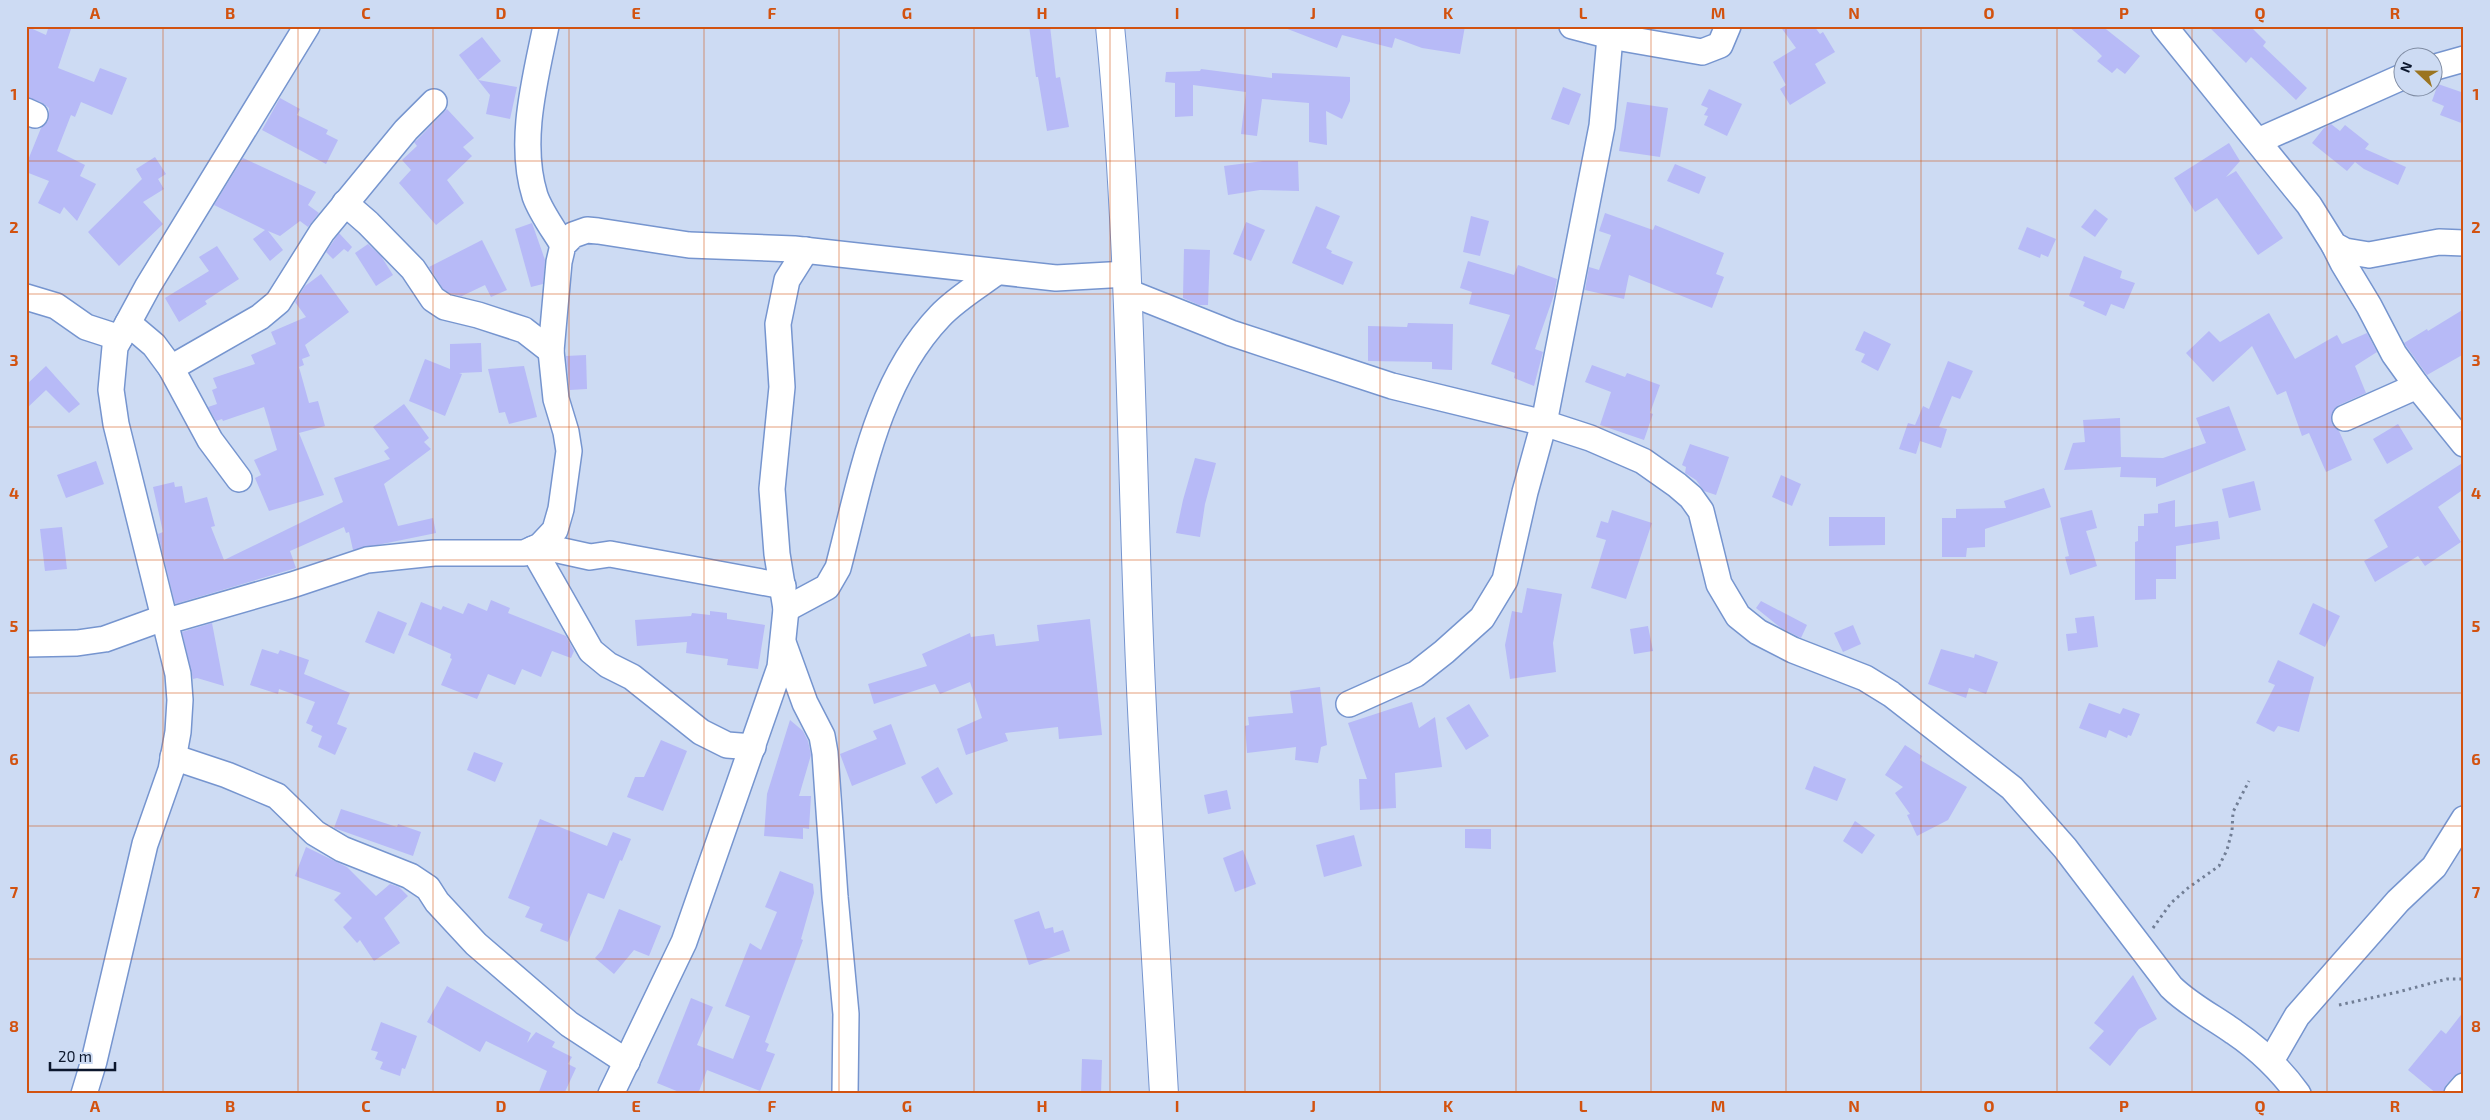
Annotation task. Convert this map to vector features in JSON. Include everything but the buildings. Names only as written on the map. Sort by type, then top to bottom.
[{"type":"main road","points":[[1110,26],[1116,88],[1128,283],[1140,664],[1164,1094]]},
{"type":"street","points":[[546,26],[530,117],[528,162],[535,197],[563,245]]},
{"type":"street","points":[[1572,26],[1611,31],[1702,52],[1720,45],[1728,26]]},
{"type":"street","points":[[2164,26],[2309,205],[2334,245],[2342,264],[2369,306],[2394,354],[2464,444]]},
{"type":"street","points":[[84,1094],[94,1060],[143,853],[173,757],[178,732],[180,700],[178,674],[116,424],[110,390],[115,347],[295,31]]},
{"type":"street","points":[[1348,704],[1416,674],[1482,618],[1505,580],[1524,492],[1544,423],[1602,126],[1611,31]]},
{"type":"street","points":[[2442,65],[2464,59]]},
{"type":"street","points":[[2258,141],[2392,81]]},
{"type":"street","points":[[171,368],[244,327],[278,302],[322,232],[406,130],[434,102]]},
{"type":"street","points":[[346,204],[368,223],[412,269],[433,299],[445,307],[478,315],[524,330],[551,351]]},
{"type":"street","points":[[26,644],[77,643],[105,639],[164,620],[292,585],[367,560],[434,553],[524,552],[537,548],[549,538],[557,523],[567,477],[569,451],[566,432],[556,399],[551,351],[559,262],[563,245],[573,235],[587,230],[689,245],[806,250],[997,272],[1128,283],[1231,334],[1392,386],[1544,423],[1590,438],[1644,461],[1691,497],[1701,511],[1718,584],[1738,616],[1766,636],[1793,650],[1865,678],[1891,694],[2012,788],[2065,848],[2142,951],[2181,997],[2235,1032],[2271,1061],[2298,1094]]},
{"type":"street","points":[[2334,245],[2345,251],[2369,255],[2439,242],[2464,243]]},
{"type":"street","points":[[612,1094],[684,942],[780,667],[784,644],[785,598],[776,554],[772,489],[782,387],[778,324],[787,280],[806,250]]},
{"type":"street","points":[[537,548],[590,557],[610,554],[785,598],[827,587],[838,568],[879,416],[908,356],[940,316],[997,272]]},
{"type":"street","points":[[26,297],[56,306],[86,327],[124,331],[154,345],[171,368],[210,440],[239,479]]},
{"type":"street","points":[[2345,418],[2417,386]]},
{"type":"street","points":[[537,548],[592,651],[608,665],[632,677],[701,732],[727,744],[752,748]]},
{"type":"street","points":[[784,644],[805,703],[822,736],[825,753],[835,898],[846,1014],[845,1094]]},
{"type":"street","points":[[173,757],[243,781],[277,796],[316,833],[342,849],[410,876],[428,888],[437,902],[476,944],[568,1024],[627,1062]]},
{"type":"street","points":[[2271,1061],[2301,1011],[2398,902],[2434,867],[2464,819]]},
{"type":"street","points":[[2457,1094],[2464,1086]]},
{"type":"path","points":[[2142,951],[2154,927],[2171,903],[2188,888],[2219,866],[2227,850],[2232,831],[2233,812],[2248,781]]},
{"type":"path","points":[[2301,1011],[2398,992],[2446,978],[2464,979]]}]
